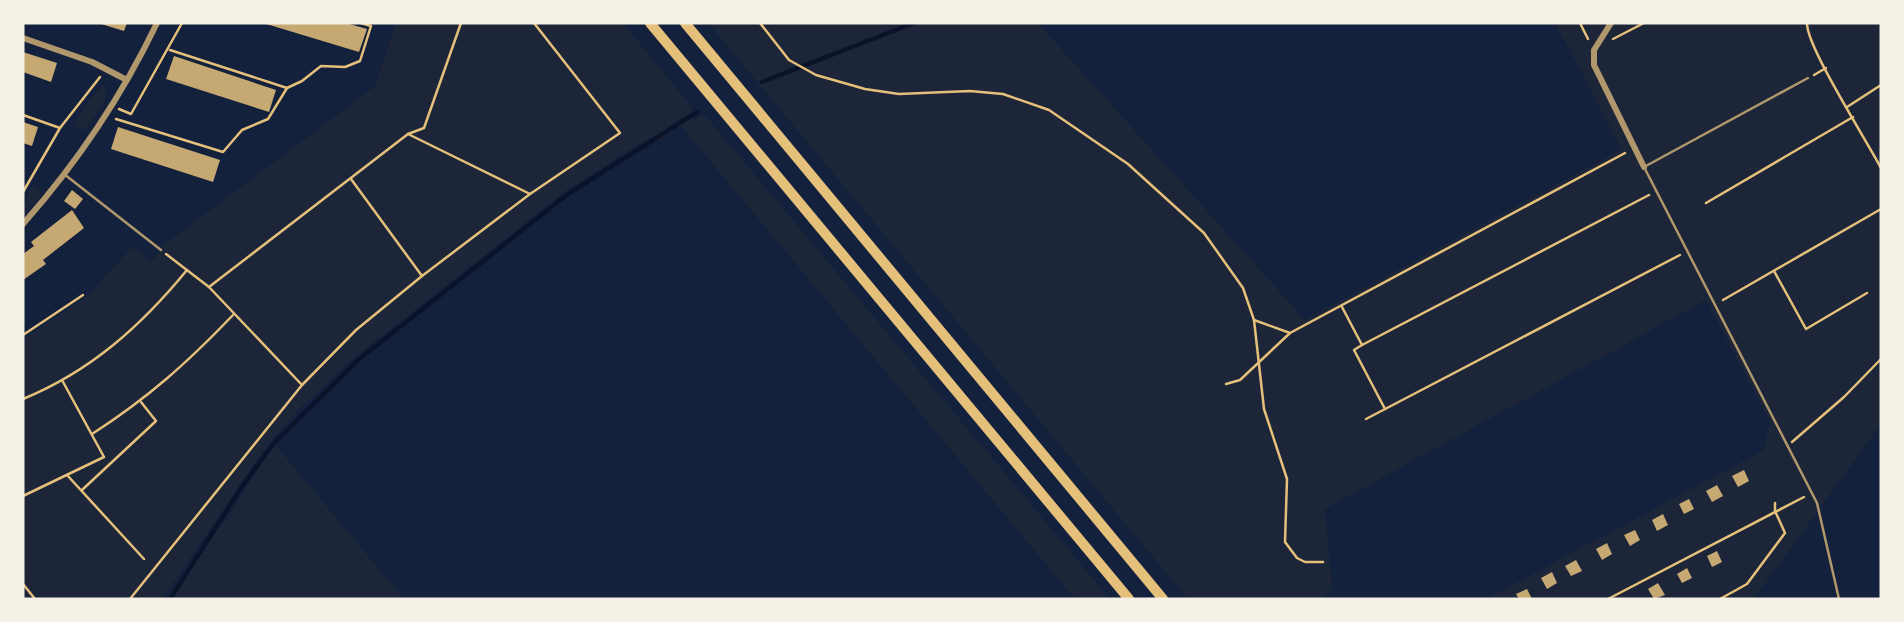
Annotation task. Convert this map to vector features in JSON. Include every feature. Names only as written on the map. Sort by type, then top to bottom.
[{"type":"highway","points":[[650,23],[1129,599]]},
{"type":"highway","points":[[685,23],[1163,599]]},
{"type":"street","points":[[23,224],[64,174],[112,107],[157,23]]},
{"type":"street","points":[[1611,23],[1594,50],[1594,65],[1644,167]]},
{"type":"street","points":[[23,38],[107,69],[127,80]]},
{"type":"lane","points":[[1808,78],[1644,167],[1812,493],[1820,513],[1839,599]]},
{"type":"lane","points":[[64,174],[161,250]]},
{"type":"path","points":[[112,107],[131,114],[182,23]]},
{"type":"path","points":[[106,116],[223,152],[242,130],[268,119],[287,88],[302,81],[321,66],[345,67],[360,61],[371,26],[361,23]]},
{"type":"path","points":[[209,287],[408,134],[424,128],[461,23]]},
{"type":"path","points":[[130,599],[302,385],[356,330],[530,194],[620,133],[534,23]]},
{"type":"path","points":[[760,23],[789,60],[816,75],[865,89],[899,94],[970,91],[1003,94],[1049,110],[1128,164],[1204,233],[1243,288],[1254,320],[1264,409],[1287,479],[1285,541],[1297,558],[1305,562],[1323,562]]},
{"type":"path","points":[[1580,23],[1594,50],[1644,23]]},
{"type":"path","points":[[1807,23],[1810,40],[1881,168]]},
{"type":"path","points":[[169,49],[287,88]]},
{"type":"path","points":[[1808,78],[1826,68]]},
{"type":"path","points":[[23,192],[24,182],[61,128],[107,69]]},
{"type":"path","points":[[1847,107],[1881,85]]},
{"type":"path","points":[[23,116],[61,128]]},
{"type":"path","points":[[1706,203],[1853,117]]},
{"type":"path","points":[[408,134],[530,194]]},
{"type":"path","points":[[1226,384],[1240,380],[1290,333],[1634,148]]},
{"type":"path","points":[[351,179],[422,276]]},
{"type":"path","points":[[1385,409],[1354,349],[1656,191]]},
{"type":"path","points":[[1714,306],[1881,209]]},
{"type":"path","points":[[161,250],[209,287],[302,385]]},
{"type":"path","points":[[1366,419],[1686,252]]},
{"type":"path","points":[[23,399],[62,380],[127,336],[154,310],[187,270]]},
{"type":"path","points":[[1774,271],[1806,329],[1867,293]]},
{"type":"path","points":[[23,335],[83,295]]},
{"type":"path","points":[[1342,307],[1362,345]]},
{"type":"path","points":[[92,434],[141,402],[233,314]]},
{"type":"path","points":[[1254,320],[1290,333]]},
{"type":"path","points":[[1787,446],[1844,397],[1881,359]]},
{"type":"path","points":[[23,496],[104,457],[62,380]]},
{"type":"path","points":[[82,490],[156,421],[141,402]]},
{"type":"path","points":[[67,475],[144,559]]},
{"type":"path","points":[[1608,599],[1812,493]]},
{"type":"path","points":[[1720,599],[1747,584],[1786,533],[1775,511],[1775,503]]},
{"type":"path","points":[[23,584],[35,599]]},
{"type":"shaded area","points":[[396,23],[623,23],[687,101],[695,117],[692,120],[704,114],[1110,599],[1075,599],[681,126],[660,140],[640,143],[563,193],[354,358],[300,408],[270,442],[162,599],[23,599],[23,339],[87,296],[132,247],[152,261],[165,244],[375,86]]},
{"type":"shaded area","points":[[708,23],[1038,23],[1305,320],[1622,149],[1555,23],[1881,23],[1881,424],[1754,599],[1486,599],[1764,450],[1770,422],[1706,300],[1325,509],[1332,587],[1324,599],[1188,599]]},
{"type":"shaded area","points":[[104,85],[107,90],[104,102],[84,131],[74,124],[94,94]]},
{"type":"shaded area","points":[[32,186],[42,193],[23,217],[23,208]]},
{"type":"shaded area","points":[[274,443],[404,599],[167,599],[233,509]]},
{"type":"building","points":[[98,23],[127,23],[124,31]]},
{"type":"building","points":[[263,23],[346,23],[367,29],[359,52]]},
{"type":"building","points":[[23,52],[57,63],[51,82],[23,72]]},
{"type":"building","points":[[174,56],[276,90],[269,112],[166,79]]},
{"type":"building","points":[[23,122],[38,127],[32,146],[23,143]]},
{"type":"building","points":[[118,127],[220,160],[213,182],[111,149]]},
{"type":"building","points":[[72,190],[83,199],[75,209],[64,201]]},
{"type":"building","points":[[72,210],[84,228],[43,260],[46,264],[23,280],[23,254],[34,246],[31,242]]},
{"type":"building","points":[[1744,470],[1749,481],[1738,487],[1732,476]]},
{"type":"building","points":[[1717,485],[1723,496],[1712,502],[1706,491]]},
{"type":"building","points":[[1689,499],[1694,509],[1684,514],[1679,504]]},
{"type":"building","points":[[1663,514],[1668,525],[1657,531],[1652,520]]},
{"type":"building","points":[[1635,530],[1640,540],[1630,546],[1624,535]]},
{"type":"building","points":[[1607,543],[1612,554],[1602,560],[1596,549]]},
{"type":"building","points":[[1717,551],[1722,562],[1712,567],[1707,556]]},
{"type":"building","points":[[1576,560],[1582,571],[1571,576],[1565,566]]},
{"type":"building","points":[[1687,568],[1692,578],[1682,583],[1677,574]]},
{"type":"building","points":[[1552,572],[1557,583],[1547,589],[1541,578]]},
{"type":"building","points":[[1658,583],[1665,595],[1654,599],[1648,589]]},
{"type":"building","points":[[1527,589],[1532,599],[1519,599],[1516,594]]},
{"type":"waterway","points":[[762,82],[914,23]]},
{"type":"waterway","points":[[170,599],[243,485],[274,443],[358,360],[568,194],[697,112]]}]
